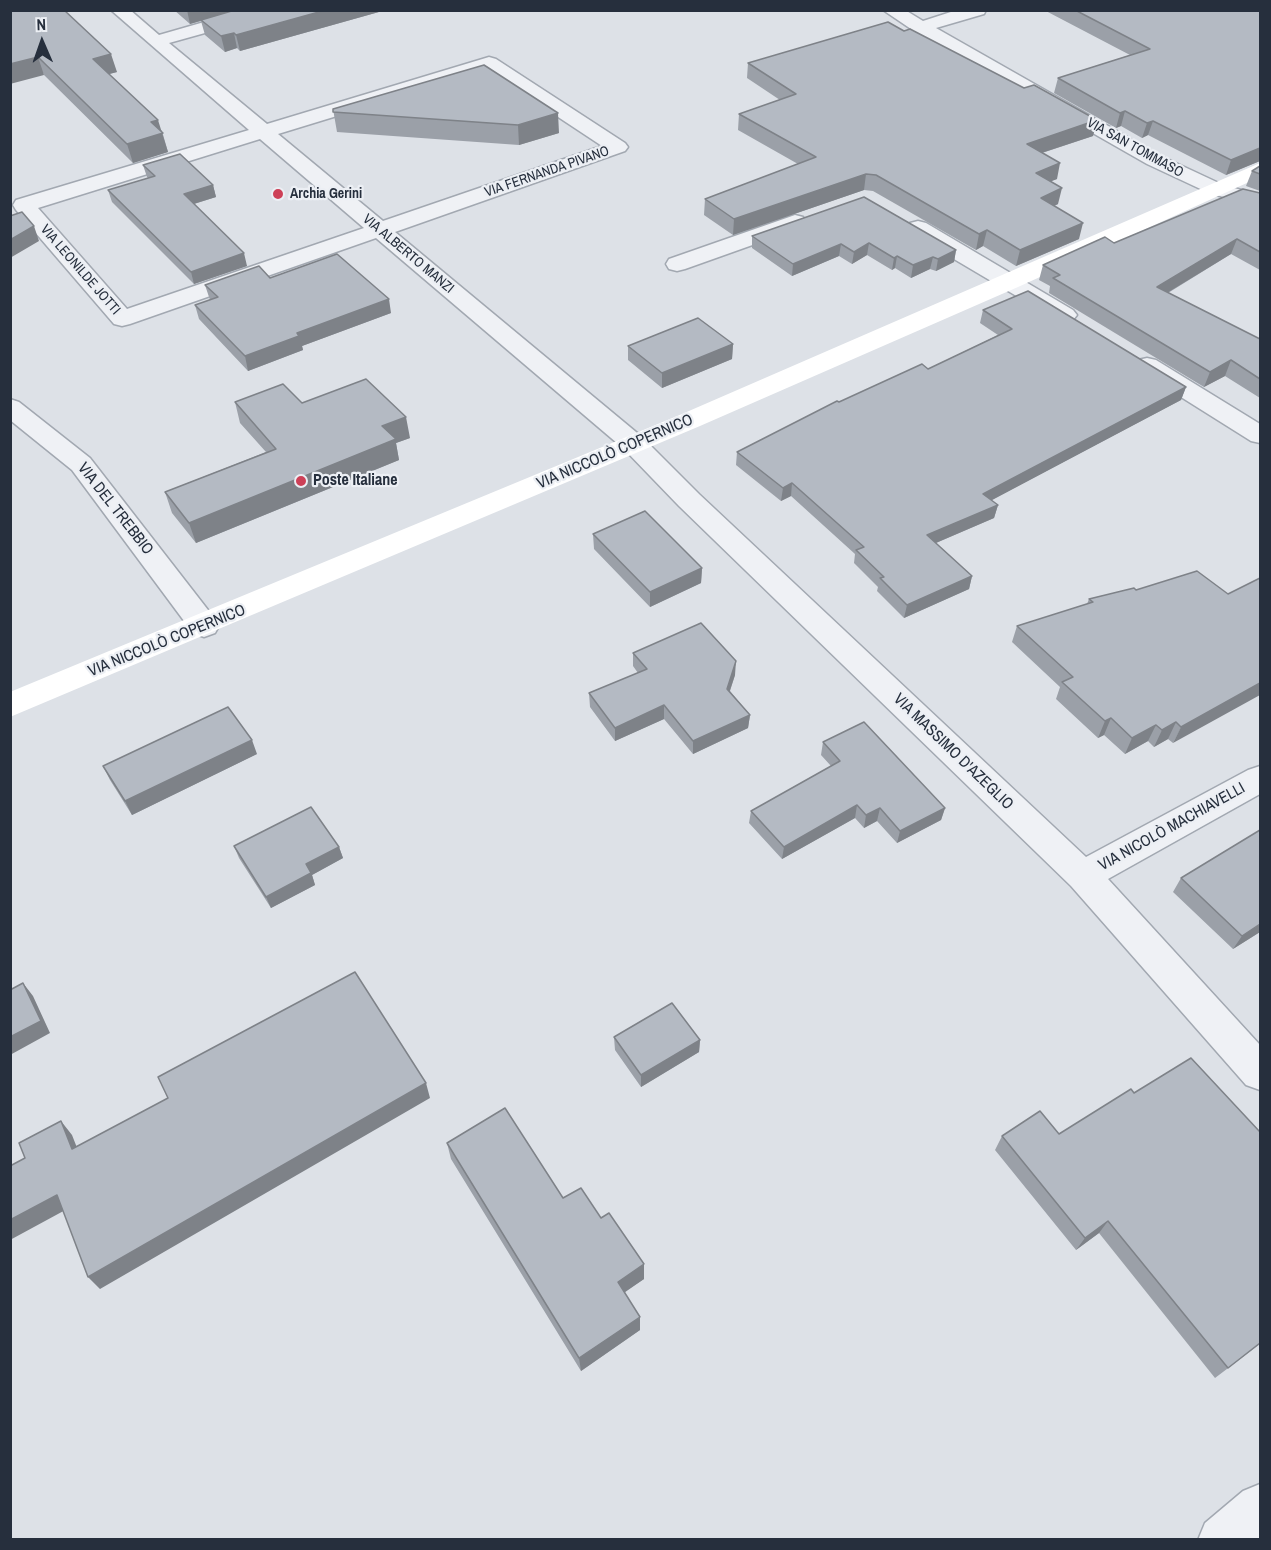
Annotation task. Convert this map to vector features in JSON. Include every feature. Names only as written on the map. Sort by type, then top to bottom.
[{"type":"main road","name":"VIA NICCOLÒ COPERNICO","points":[[10,705],[204,626],[691,420],[1010,282],[1260,169]]},
{"type":"street","name":"VIA ALBERTO MANZI","points":[[119,10],[633,443]]},
{"type":"street","points":[[156,41],[267,10]]},
{"type":"street","name":"VIA SAN TOMMASO","points":[[891,10],[1154,160],[1216,189],[1260,201]]},
{"type":"street","points":[[920,27],[978,10]]},
{"type":"street","name":"VIA FERNANDA PIVANO","points":[[264,133],[489,63],[618,147],[380,230]]},
{"type":"street","name":"VIA LEONILDE JOTTI","points":[[264,133],[24,205],[122,319],[380,230]]},
{"type":"street","points":[[896,216],[1080,324]]},
{"type":"street","points":[[677,264],[810,217]]},
{"type":"street","points":[[1130,355],[1260,435]]},
{"type":"street","name":"VIA DEL TREBBIO","points":[[10,407],[81,464],[204,626]]},
{"type":"street","name":"VIA MASSIMO D'AZEGLIO","points":[[633,443],[1083,876],[1260,1072]]},
{"type":"street","name":"VIA NICOLÒ MACHIAVELLI","points":[[1083,876],[1260,779]]},
{"type":"street","points":[[1222,1539],[1260,1508]]},
{"type":"building","points":[[10,10],[64,10],[111,54],[93,59],[158,120],[151,122],[163,133],[127,144],[38,57],[10,64]]},
{"type":"building","points":[[235,10],[326,10],[236,35],[234,33],[221,36],[201,20]]},
{"type":"building","points":[[1075,10],[1260,10],[1260,148],[1231,160],[1153,121],[1147,123],[1125,111],[1120,113],[1058,78],[1150,49]]},
{"type":"building","points":[[888,22],[904,31],[910,29],[1024,88],[1034,85],[1097,120],[1027,144],[1060,163],[1036,173],[1062,188],[1041,198],[1083,223],[1020,250],[987,230],[979,234],[876,175],[866,174],[734,219],[705,199],[816,157],[739,114],[796,94],[748,63]]},
{"type":"building","points":[[484,65],[558,113],[518,125],[333,112],[333,109]]},
{"type":"building","points":[[180,154],[213,185],[184,194],[244,253],[191,272],[108,190],[155,176],[143,165]]},
{"type":"building","points":[[1260,166],[1260,174],[1252,171]]},
{"type":"building","points":[[1243,189],[1260,193],[1260,252],[1237,239],[1157,287],[1260,339],[1260,379],[1231,360],[1210,372],[1053,278],[1060,275],[1043,265],[1105,237],[1114,243]]},
{"type":"building","points":[[864,197],[956,250],[938,259],[933,257],[913,265],[897,256],[894,258],[869,243],[854,252],[841,244],[793,264],[752,236]]},
{"type":"building","points":[[22,212],[34,226],[10,240],[10,216]]},
{"type":"building","points":[[337,254],[389,299],[297,333],[299,336],[245,356],[195,305],[218,297],[205,285],[259,266],[270,278]]},
{"type":"building","points":[[1028,291],[1186,387],[983,494],[998,505],[927,535],[972,576],[907,605],[880,578],[884,577],[856,550],[864,547],[792,483],[783,488],[737,452],[837,401],[922,364],[928,369],[1012,329],[983,310]]},
{"type":"building","points":[[698,318],[733,344],[662,373],[628,346]]},
{"type":"building","points":[[366,379],[406,417],[382,426],[396,439],[189,523],[165,492],[276,449],[235,402],[283,384],[302,403]]},
{"type":"building","points":[[645,511],[702,568],[650,592],[593,534]]},
{"type":"building","points":[[1197,571],[1228,594],[1260,578],[1260,683],[1181,727],[1176,722],[1162,730],[1156,725],[1132,738],[1111,718],[1105,721],[1062,682],[1073,677],[1017,626],[1093,602],[1089,599],[1134,588],[1136,590]]},
{"type":"building","points":[[701,623],[736,661],[727,689],[750,715],[693,741],[664,705],[615,728],[589,693],[647,669],[633,653]]},
{"type":"building","points":[[228,707],[252,740],[125,801],[103,766]]},
{"type":"building","points":[[864,722],[945,808],[900,831],[880,808],[866,815],[857,805],[784,847],[751,811],[840,761],[823,742]]},
{"type":"building","points":[[311,807],[339,847],[306,864],[311,873],[266,897],[234,846]]},
{"type":"building","points":[[1260,830],[1260,924],[1242,936],[1181,878]]},
{"type":"building","points":[[355,972],[426,1083],[88,1277],[57,1195],[10,1220],[10,1166],[25,1158],[19,1143],[61,1121],[72,1149],[168,1098],[158,1077]]},
{"type":"building","points":[[23,983],[41,1021],[10,1037],[10,990]]},
{"type":"building","points":[[672,1003],[700,1040],[641,1075],[614,1037]]},
{"type":"building","points":[[1191,1058],[1260,1132],[1260,1343],[1228,1368],[1108,1221],[1085,1238],[1002,1136],[1040,1111],[1059,1134],[1131,1089],[1134,1093]]},
{"type":"building","points":[[505,1108],[563,1198],[581,1188],[601,1218],[609,1213],[644,1264],[618,1282],[640,1317],[579,1358],[447,1143]]},
{"type":"place","name":"Archia Gerini","points":[[278,194]]},
{"type":"place","name":"Poste Italiane","points":[[301,481]]}]
